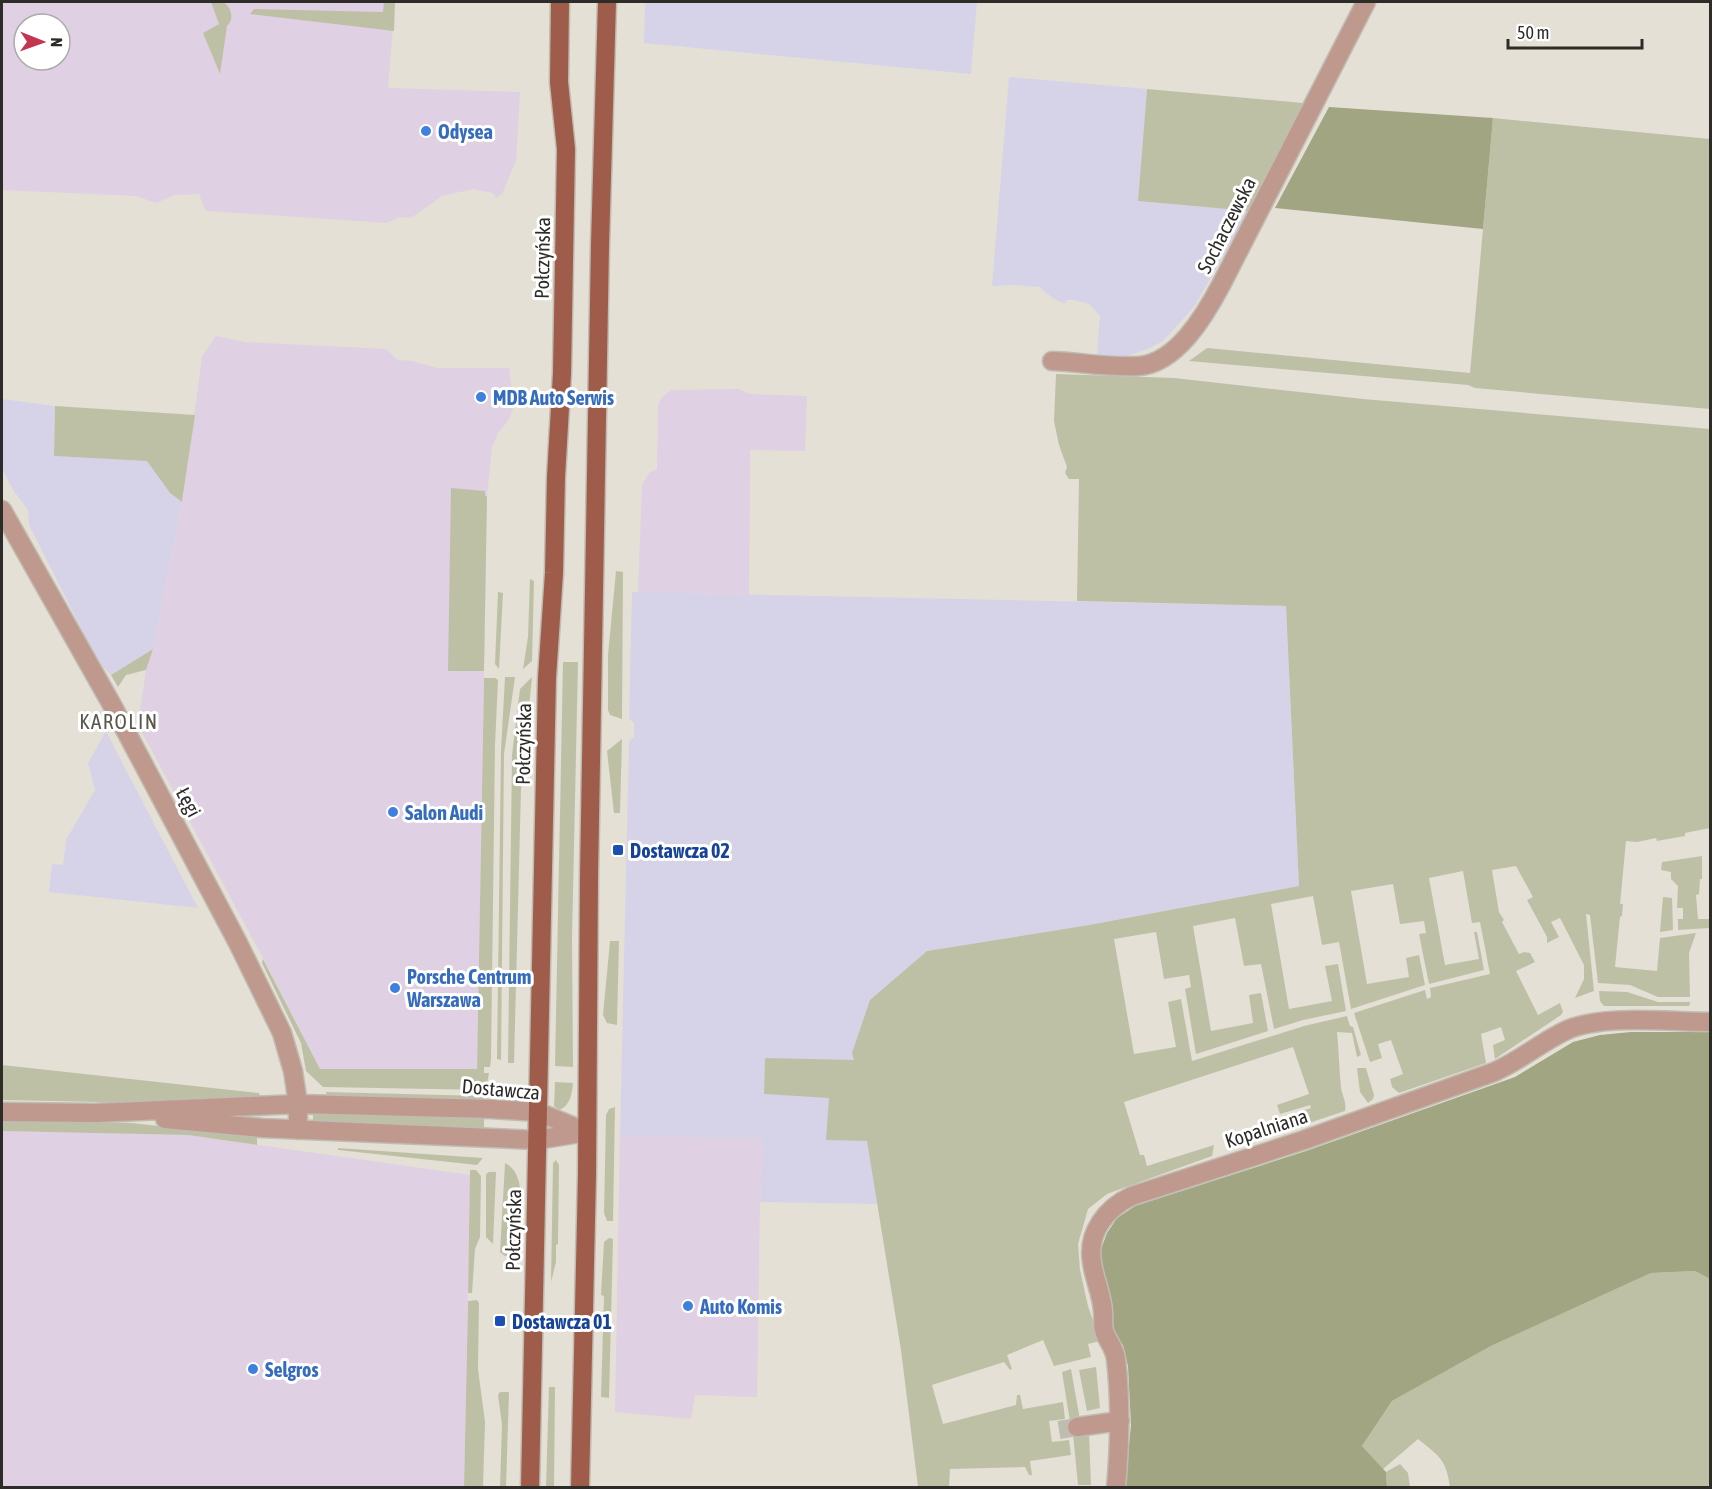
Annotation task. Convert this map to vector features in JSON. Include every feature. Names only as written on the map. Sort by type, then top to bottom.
[{"type":"main road","name":"Połczyńska","points":[[530,1488],[547,678],[555,573],[556,477],[562,374],[566,149],[559,82],[560,2]]},
{"type":"main road","points":[[580,1488],[600,256],[607,2]]},
{"type":"street","name":"Sochaczewska","points":[[1052,360],[1141,366],[1168,353],[1194,329],[1218,291],[1366,2]]},
{"type":"street","name":"Łęgi","points":[[2,510],[112,705],[238,944],[282,1033],[293,1071],[298,1104],[298,1130]]},
{"type":"street","name":"Kopalniana","points":[[1116,1488],[1120,1421],[1115,1356],[1113,1344],[1104,1333],[1102,1322],[1104,1312],[1091,1259],[1092,1241],[1100,1221],[1110,1209],[1122,1201],[1304,1140],[1494,1072],[1580,1025],[1599,1022],[1710,1022]]},
{"type":"street","name":"Dostawcza","points":[[2,1112],[95,1113],[298,1104],[538,1112],[587,1132]]},
{"type":"street","name":"Dostawcza","points":[[95,1113],[262,1128],[537,1140],[587,1132]]},
{"type":"street","points":[[1077,1427],[1120,1421]]},
{"type":"shaded area","points":[[2,2],[395,2],[388,88],[520,92],[516,160],[502,194],[496,198],[493,193],[473,189],[442,196],[411,218],[399,217],[387,223],[208,211],[205,210],[199,194],[175,195],[156,203],[136,196],[2,190]]},
{"type":"shaded area","points":[[645,2],[977,2],[971,74],[644,43]]},
{"type":"shaded area","points":[[1009,77],[1147,89],[1138,201],[1249,211],[1194,307],[1163,341],[1124,357],[1097,354],[1100,316],[1089,304],[1067,300],[1065,304],[1054,299],[1039,287],[992,286]]},
{"type":"shaded area","points":[[216,336],[245,342],[386,349],[398,360],[438,368],[509,368],[514,406],[508,421],[498,433],[492,447],[487,496],[477,1069],[320,1069],[138,725],[146,670],[153,649],[184,493],[202,357]]},
{"type":"shaded area","points":[[739,389],[749,394],[807,396],[805,451],[750,450],[749,594],[638,593],[642,485],[649,473],[657,469],[658,407],[661,398],[671,390]]},
{"type":"shaded area","points":[[2,399],[55,406],[54,456],[148,461],[170,493],[182,502],[153,649],[111,675],[94,654],[29,525],[28,510],[13,490],[2,469]]},
{"type":"shaded area","points":[[632,592],[1286,606],[1299,886],[1089,925],[927,951],[854,1060],[765,1059],[764,1094],[829,1097],[867,1140],[878,1204],[760,1202],[763,1138],[620,1136],[629,741],[634,737],[634,723],[629,719]]},
{"type":"shaded area","points":[[106,731],[198,908],[49,892],[52,864],[63,865],[66,840],[95,790],[88,763]]},
{"type":"shaded area","points":[[2,1131],[188,1135],[470,1175],[464,1487],[2,1488]]},
{"type":"shaded area","name":"Auto Komis","points":[[620,1136],[763,1138],[757,1397],[695,1395],[691,1419],[615,1412]]},
{"type":"green space","points":[[211,2],[224,2],[231,14],[220,74],[203,33],[219,24]]},
{"type":"green space","points":[[384,2],[395,2],[394,31],[250,14],[254,9],[383,12]]},
{"type":"green space","points":[[1147,89],[1303,103],[1249,211],[1138,201]]},
{"type":"green space","points":[[1329,107],[1493,118],[1483,229],[1275,208]]},
{"type":"green space","points":[[1493,118],[1710,139],[1710,409],[1189,361],[1207,348],[1470,373]]},
{"type":"green space","points":[[1056,374],[1174,378],[1363,399],[1710,429],[1710,828],[1685,833],[1685,836],[1657,841],[1656,838],[1637,842],[1626,841],[1620,904],[1623,904],[1622,916],[1620,917],[1615,967],[1657,971],[1660,938],[1696,933],[1689,953],[1690,997],[1658,997],[1630,985],[1598,983],[1590,915],[1586,914],[1594,991],[1575,998],[1584,979],[1584,965],[1560,918],[1551,922],[1559,937],[1547,943],[1547,937],[1527,900],[1533,897],[1516,866],[1492,870],[1499,912],[1504,920],[1502,922],[1519,954],[1530,953],[1535,962],[1516,971],[1538,1015],[1560,1003],[1563,1012],[1495,1059],[1493,1045],[1505,1040],[1501,1027],[1481,1034],[1486,1063],[1399,1093],[1392,1087],[1390,1079],[1403,1074],[1391,1040],[1378,1044],[1382,1058],[1370,1062],[1354,1013],[1425,990],[1427,999],[1431,997],[1430,988],[1490,974],[1480,922],[1472,923],[1463,871],[1429,878],[1445,965],[1479,959],[1474,932],[1477,932],[1484,970],[1429,984],[1419,934],[1426,933],[1424,921],[1400,924],[1393,884],[1351,891],[1367,984],[1409,977],[1406,958],[1419,955],[1425,985],[1351,1009],[1339,942],[1322,945],[1313,896],[1271,904],[1289,1009],[1332,1001],[1325,966],[1338,964],[1346,1011],[1274,1029],[1261,964],[1244,966],[1235,918],[1193,926],[1211,1031],[1253,1023],[1249,995],[1261,993],[1268,1031],[1196,1054],[1185,989],[1191,987],[1189,975],[1164,979],[1156,932],[1114,939],[1134,1054],[1176,1047],[1168,1002],[1181,999],[1192,1061],[1304,1026],[1347,1016],[1350,1026],[1353,1027],[1361,1055],[1357,1057],[1352,1033],[1337,1032],[1345,1111],[1285,1131],[1281,1118],[1311,1108],[1310,1105],[1280,1114],[1277,1105],[1309,1094],[1293,1047],[1124,1102],[1140,1155],[1144,1155],[1147,1166],[1214,1145],[1212,1156],[1107,1194],[1088,1209],[1078,1244],[1080,1270],[1088,1306],[1100,1341],[1088,1344],[1091,1357],[1054,1366],[1043,1340],[1007,1355],[1012,1369],[1010,1370],[1004,1362],[932,1385],[943,1424],[1016,1405],[1017,1395],[1020,1395],[1023,1409],[1063,1402],[1065,1419],[1049,1421],[1052,1442],[1069,1440],[1071,1455],[1030,1461],[1032,1475],[1029,1475],[1025,1467],[950,1469],[949,1487],[918,1487],[901,1350],[867,1141],[826,1140],[829,1098],[764,1094],[765,1058],[854,1060],[852,1053],[870,1000],[927,951],[1089,925],[1299,886],[1286,606],[1077,601],[1079,479],[1069,479],[1065,473],[1067,467],[1054,421]]},
{"type":"green space","points":[[55,406],[195,415],[182,502],[170,493],[147,461],[54,456]]},
{"type":"green space","points":[[451,488],[485,491],[485,496],[487,496],[484,671],[448,671]]},
{"type":"green space","points":[[616,571],[623,572],[622,719],[610,715],[608,710],[608,655]]},
{"type":"green space","points":[[530,579],[534,581],[532,661],[523,669],[528,637]]},
{"type":"green space","points":[[498,592],[503,593],[499,669],[495,664]]},
{"type":"green space","points":[[153,649],[146,670],[126,675],[118,687],[111,675]]},
{"type":"green space","points":[[563,662],[578,662],[572,938],[573,1067],[555,1066]]},
{"type":"green space","points":[[505,677],[515,677],[504,754],[501,1060],[497,1059],[501,750]]},
{"type":"green space","points":[[532,677],[521,790],[514,1063],[508,1063],[512,755],[520,689]]},
{"type":"green space","points":[[484,678],[498,680],[491,1059],[490,1067],[484,1067],[484,1073],[489,1073],[486,1090],[323,1087],[306,1071],[301,1043],[262,963],[263,959],[320,1069],[477,1069]]},
{"type":"green space","points":[[622,739],[620,813],[614,813],[607,751]]},
{"type":"green space","points":[[1702,856],[1702,879],[1700,879],[1699,894],[1696,895],[1698,919],[1710,919],[1710,928],[1678,930],[1678,919],[1683,919],[1683,908],[1677,908],[1678,886],[1671,879],[1671,872],[1661,870],[1662,862]]},
{"type":"green space","points":[[1663,897],[1672,898],[1673,930],[1660,932]]},
{"type":"green space","points":[[610,941],[619,941],[617,1025],[607,1023],[603,1015]]},
{"type":"green space","points":[[1599,991],[1627,992],[1658,1002],[1690,1003],[1689,1006],[1604,1006],[1600,1001]]},
{"type":"green space","points":[[1631,1032],[1710,1032],[1710,1279],[1695,1271],[1651,1273],[1491,1346],[1392,1401],[1362,1446],[1386,1472],[1387,1487],[1125,1487],[1131,1425],[1128,1366],[1123,1345],[1110,1331],[1101,1267],[1101,1249],[1107,1233],[1117,1218],[1135,1206],[1306,1151],[1515,1077],[1573,1042],[1600,1035]]},
{"type":"green space","points":[[2,1065],[259,1093],[261,1100],[150,1103],[2,1100]]},
{"type":"green space","points":[[1357,1068],[1366,1068],[1374,1095],[1368,1103],[1360,1092]]},
{"type":"green space","points":[[555,1082],[573,1083],[568,1103],[559,1110],[554,1106]]},
{"type":"green space","points":[[326,1092],[483,1096],[486,1101],[327,1096]]},
{"type":"green space","points":[[615,1107],[613,1221],[607,1221],[604,1213],[606,1115],[609,1109]]},
{"type":"green space","points":[[313,1114],[484,1118],[484,1130],[320,1121],[313,1120]]},
{"type":"green space","points":[[2,1119],[132,1123],[257,1137],[257,1145],[188,1135],[2,1131]]},
{"type":"green space","points":[[1272,1121],[1276,1134],[1237,1147],[1234,1145],[1230,1135]]},
{"type":"green space","points":[[338,1148],[483,1158],[477,1165],[338,1150]]},
{"type":"green space","points":[[556,1160],[559,1165],[558,1244],[551,1282],[553,1163]]},
{"type":"green space","points":[[505,1163],[514,1170],[521,1193],[521,1206],[512,1257],[500,1252]]},
{"type":"green space","points":[[470,1170],[476,1170],[481,1176],[480,1237],[475,1249],[472,1293],[468,1293]]},
{"type":"green space","points":[[496,1172],[493,1244],[486,1237],[486,1174]]},
{"type":"green space","points":[[609,1238],[613,1239],[609,1398],[601,1397],[604,1296],[601,1295],[604,1242]]},
{"type":"green space","points":[[1695,1271],[1710,1279],[1710,1480],[1708,1487],[1450,1487],[1441,1459],[1418,1439],[1383,1469],[1362,1446],[1392,1401],[1491,1346],[1651,1273]]},
{"type":"green space","points":[[477,1300],[479,1303],[478,1369],[485,1422],[483,1487],[464,1487],[468,1301]]},
{"type":"green space","points":[[1096,1367],[1100,1408],[1087,1411],[1079,1370]]},
{"type":"green space","points":[[1071,1369],[1080,1420],[1070,1422],[1062,1372]]},
{"type":"green space","points":[[549,1387],[555,1387],[554,1487],[546,1487]]},
{"type":"green space","points":[[500,1392],[509,1392],[506,1487],[500,1487],[502,1425],[498,1395]]},
{"type":"green space","points":[[1089,1432],[1091,1485],[1078,1485],[1073,1434]]},
{"type":"green space","points":[[1400,1464],[1408,1473],[1410,1487],[1387,1487],[1386,1472]]},
{"type":"tunnel","points":[[1059,1430],[1077,1427]]},
{"type":"place","name":"Odysea","points":[[426,131]]},
{"type":"place","name":"MDB Auto Serwis","points":[[481,397]]},
{"type":"place","name":"Salon Audi","points":[[393,812]]},
{"type":"place","name":"Dostawcza 02","points":[[618,850]]},
{"type":"place","name":"Porsche Centrum Warszawa","points":[[395,988]]},
{"type":"place","name":"Auto Komis","points":[[688,1306]]},
{"type":"place","name":"Dostawcza 01","points":[[500,1321]]},
{"type":"place","name":"Selgros","points":[[253,1369]]},
{"type":"district","name":"KAROLIN","points":[[119,721]]}]
